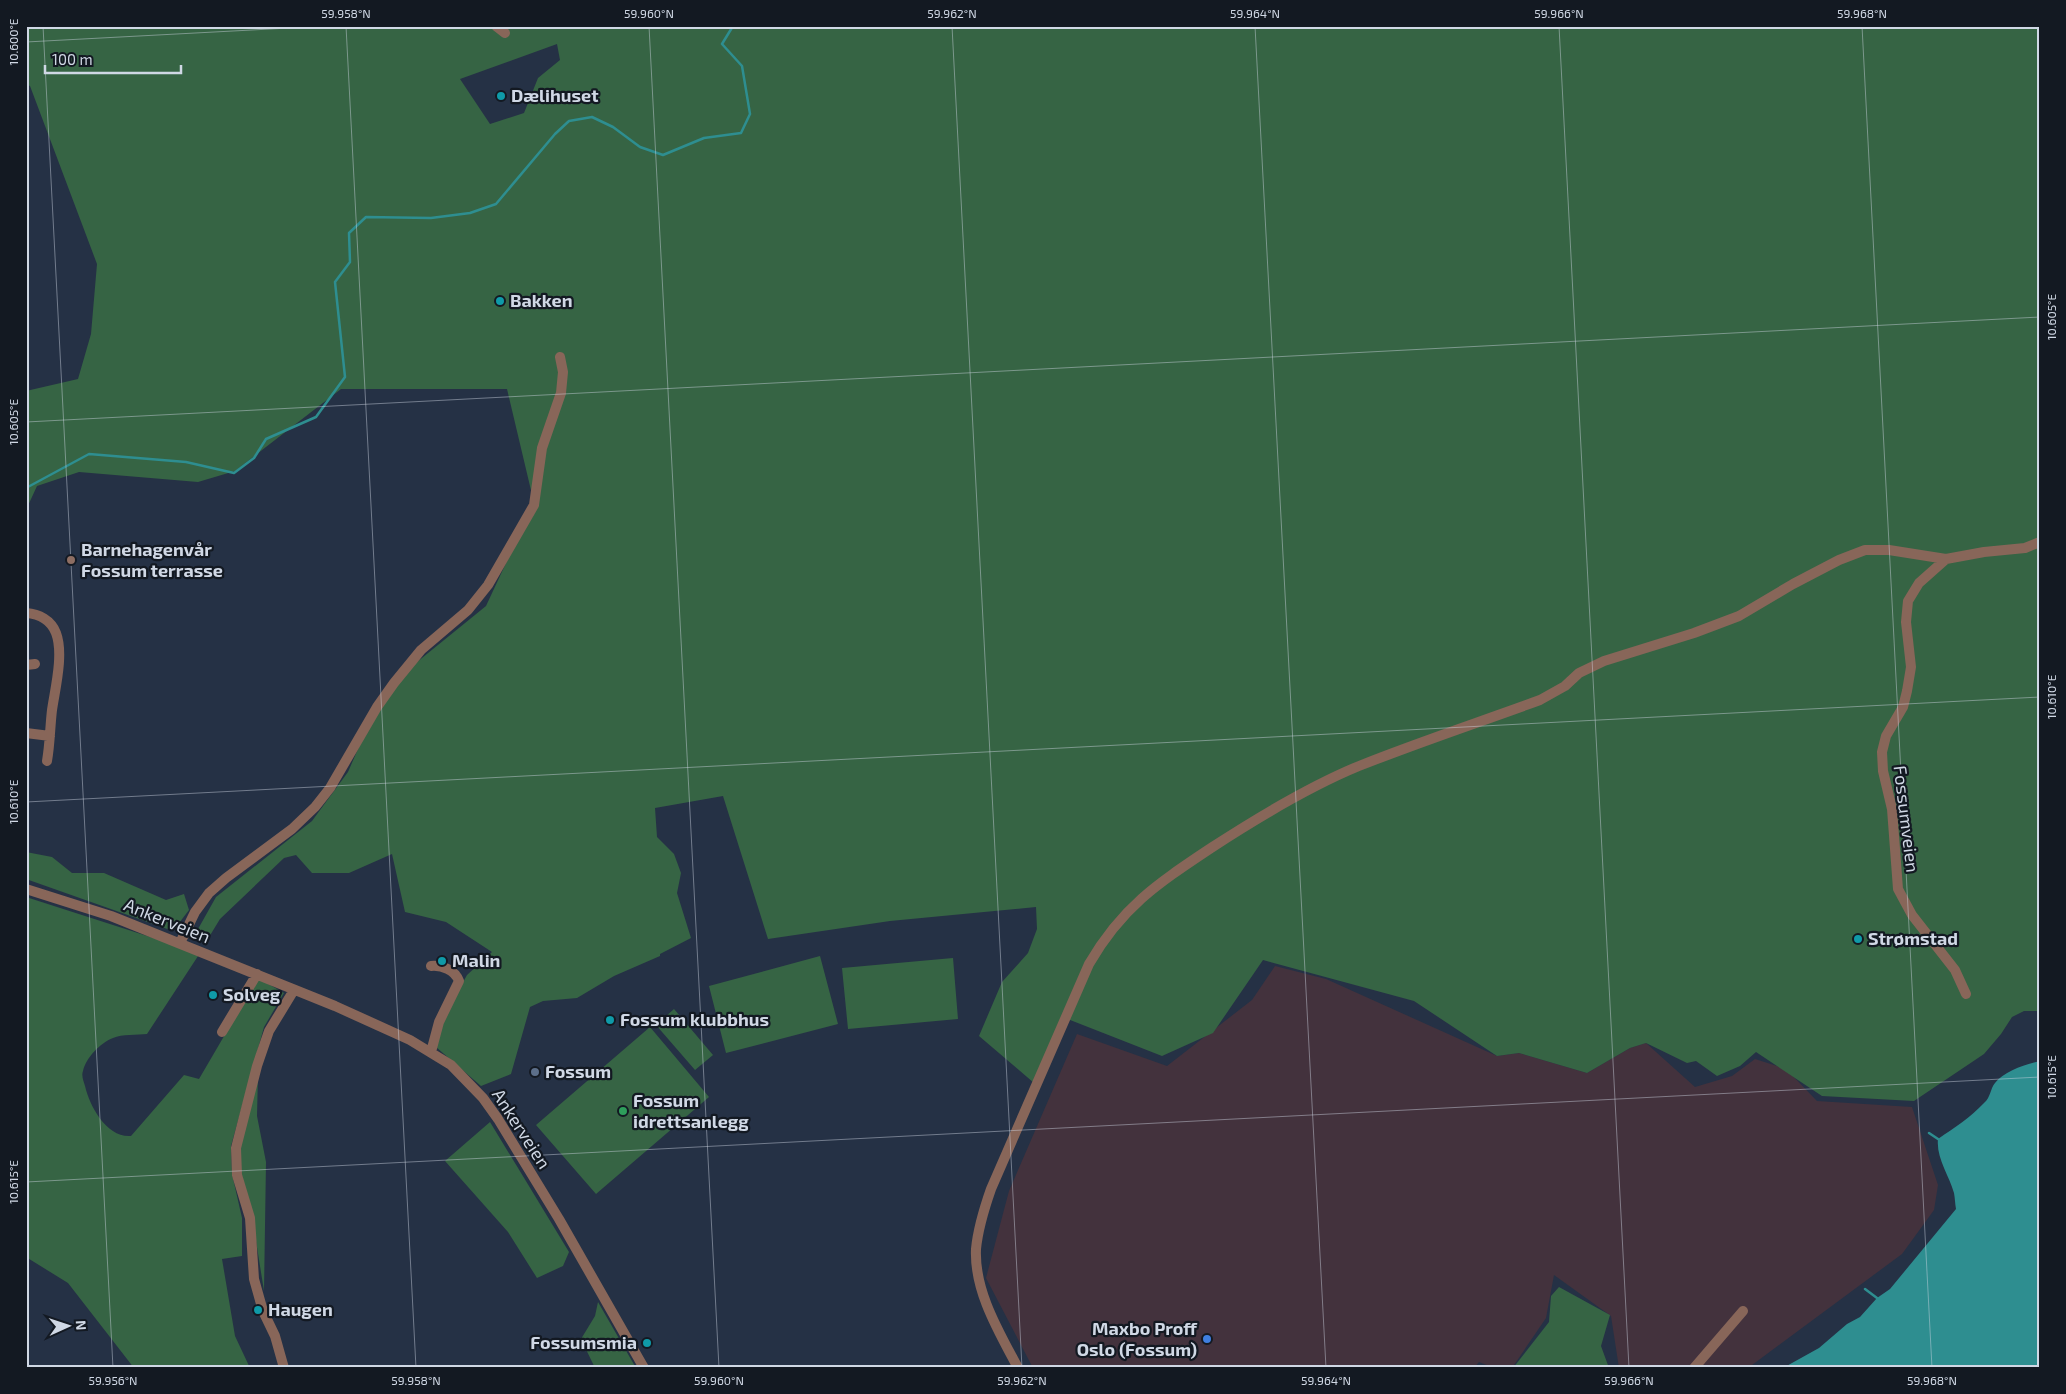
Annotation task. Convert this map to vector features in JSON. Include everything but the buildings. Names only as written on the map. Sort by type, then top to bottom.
[{"type":"street","points":[[496,26],[505,33]]},
{"type":"street","points":[[180,943],[195,912],[209,893],[292,829],[315,807],[330,788],[376,707],[389,689],[421,650],[468,610],[488,585],[536,502],[542,448],[561,393],[563,372],[560,356]]},
{"type":"street","points":[[1018,1368],[988,1307],[978,1276],[976,1250],[980,1223],[998,1172],[1089,964],[1110,930],[1134,903],[1166,878],[1233,834],[1314,788],[1358,767],[1540,700],[1565,686],[1579,673],[1604,661],[1694,633],[1739,616],[1839,560],[1865,550],[1889,550],[1946,558],[2025,548],[2040,542]]},
{"type":"street","name":"Fossumveien","points":[[1946,558],[1919,583],[1908,601],[1906,622],[1911,668],[1903,707],[1886,736],[1882,752],[1883,771],[1892,809],[1898,890],[1912,915],[1955,970],[1966,994]]},
{"type":"street","points":[[26,613],[38,615],[49,622],[55,630],[58,641],[59,654],[47,761]]},
{"type":"street","points":[[26,733],[50,736]]},
{"type":"street","name":"Ankerveien","points":[[26,889],[111,916],[257,974],[410,1040],[451,1065],[466,1079],[498,1119],[559,1219],[644,1368]]},
{"type":"street","points":[[431,966],[439,966],[452,972],[459,981],[439,1022],[432,1052]]},
{"type":"street","points":[[222,1032],[257,974]]},
{"type":"street","points":[[284,1368],[275,1336],[263,1311],[254,1279],[250,1218],[237,1174],[236,1148],[257,1066],[269,1031],[294,990]]},
{"type":"street","points":[[1694,1368],[1743,1311]]},
{"type":"shaded area","points":[[26,26],[2040,26],[2040,1011],[2024,1011],[2012,1017],[1984,1054],[1914,1101],[1822,1096],[1756,1052],[1740,1066],[1717,1076],[1696,1061],[1687,1063],[1646,1043],[1630,1048],[1587,1073],[1519,1053],[1497,1056],[1414,1001],[1263,960],[1213,1033],[1162,1056],[1065,1018],[1034,1083],[979,1036],[1002,982],[1028,953],[1037,929],[1036,907],[890,921],[768,939],[723,796],[655,808],[657,837],[674,854],[681,873],[677,893],[691,938],[660,954],[660,956],[614,976],[577,998],[543,1001],[530,1007],[511,1074],[481,1086],[436,1047],[443,1019],[467,975],[492,952],[446,922],[405,912],[392,854],[349,873],[312,873],[296,855],[284,858],[220,919],[206,942],[193,938],[216,897],[312,821],[348,772],[371,719],[401,675],[486,606],[534,503],[507,389],[341,389],[235,471],[198,482],[79,472],[37,486],[26,510],[26,391],[78,379],[91,334],[97,264],[30,86],[26,84]],"holes":[[[557,44],[560,60],[538,78],[524,113],[490,124],[460,79]]]},
{"type":"shaded area","points":[[26,852],[52,857],[72,873],[104,873],[166,900],[184,894],[189,910],[173,931],[26,879]]},
{"type":"shaded area","points":[[26,897],[200,953],[147,1034],[121,1036],[108,1040],[87,1061],[82,1073],[87,1094],[95,1112],[107,1127],[122,1135],[131,1136],[184,1075],[199,1079],[258,978],[284,993],[264,1027],[231,1146],[232,1174],[242,1218],[242,1256],[222,1259],[235,1336],[250,1368],[134,1368],[68,1283],[26,1257]]},
{"type":"shaded area","points":[[820,956],[838,1024],[726,1053],[709,986]]},
{"type":"shaded area","points":[[953,958],[958,1019],[848,1029],[842,968]]},
{"type":"shaded area","points":[[1275,966],[1326,979],[1497,1056],[1519,1053],[1587,1073],[1630,1048],[1646,1043],[1695,1087],[1732,1076],[1755,1059],[1786,1069],[1817,1101],[1912,1107],[1938,1185],[1934,1210],[1902,1254],[1748,1368],[1619,1368],[1611,1316],[1554,1275],[1546,1318],[1512,1368],[1494,1368],[1479,1362],[1474,1368],[1033,1368],[986,1278],[1009,1191],[1077,1034],[1167,1066],[1252,1000]]},
{"type":"shaded area","points":[[674,1009],[713,1055],[695,1070],[656,1025]]},
{"type":"shaded area","name":"Fossum idrettsanlegg","points":[[650,1027],[709,1097],[596,1194],[536,1125]]},
{"type":"shaded area","points":[[2040,1061],[2040,1368],[1783,1368],[1819,1348],[1847,1324],[1860,1317],[1877,1298],[1890,1289],[1956,1209],[1952,1186],[1939,1153],[1938,1139],[1979,1108],[1988,1098],[1995,1083],[2004,1075],[2022,1066]]},
{"type":"shaded area","points":[[258,1074],[257,1116],[266,1162],[264,1291],[252,1216],[241,1172],[240,1147]]},
{"type":"shaded area","points":[[490,1122],[569,1252],[563,1266],[537,1278],[508,1232],[445,1161]]},
{"type":"shaded area","points":[[1559,1287],[1610,1315],[1601,1346],[1609,1368],[1513,1368],[1549,1322],[1551,1296]]},
{"type":"shaded area","points":[[598,1302],[636,1368],[595,1368],[581,1339],[595,1316]]},
{"type":"waterway","points":[[26,488],[89,454],[186,462],[234,473],[254,458],[266,439],[316,417],[345,377],[335,282],[350,262],[349,233],[366,217],[431,218],[470,213],[496,204],[555,134],[569,121],[592,117],[613,127],[640,147],[663,155],[704,138],[741,133],[750,114],[742,66],[722,44],[733,26]]},
{"type":"waterway","points":[[1929,1133],[1938,1139]]},
{"type":"waterway","points":[[1865,1289],[1877,1298]]},
{"type":"place","name":"Dælihuset","points":[[501,96]]},
{"type":"place","name":"Bakken","points":[[500,301]]},
{"type":"place","name":"Barnehagenvår Fossum terrasse","points":[[71,560]]},
{"type":"place","name":"Strømstad","points":[[1858,939]]},
{"type":"place","name":"Malin","points":[[442,961]]},
{"type":"place","name":"Solveg","points":[[213,995]]},
{"type":"place","name":"Fossum klubbhus","points":[[610,1020]]},
{"type":"place","name":"Fossum","points":[[535,1072]]},
{"type":"place","name":"Fossum idrettsanlegg","points":[[623,1111]]},
{"type":"place","name":"Haugen","points":[[258,1310]]},
{"type":"place","name":"Maxbo Proff Oslo (Fossum)","points":[[1207,1339]]},
{"type":"place","name":"Fossumsmia","points":[[647,1343]]}]
